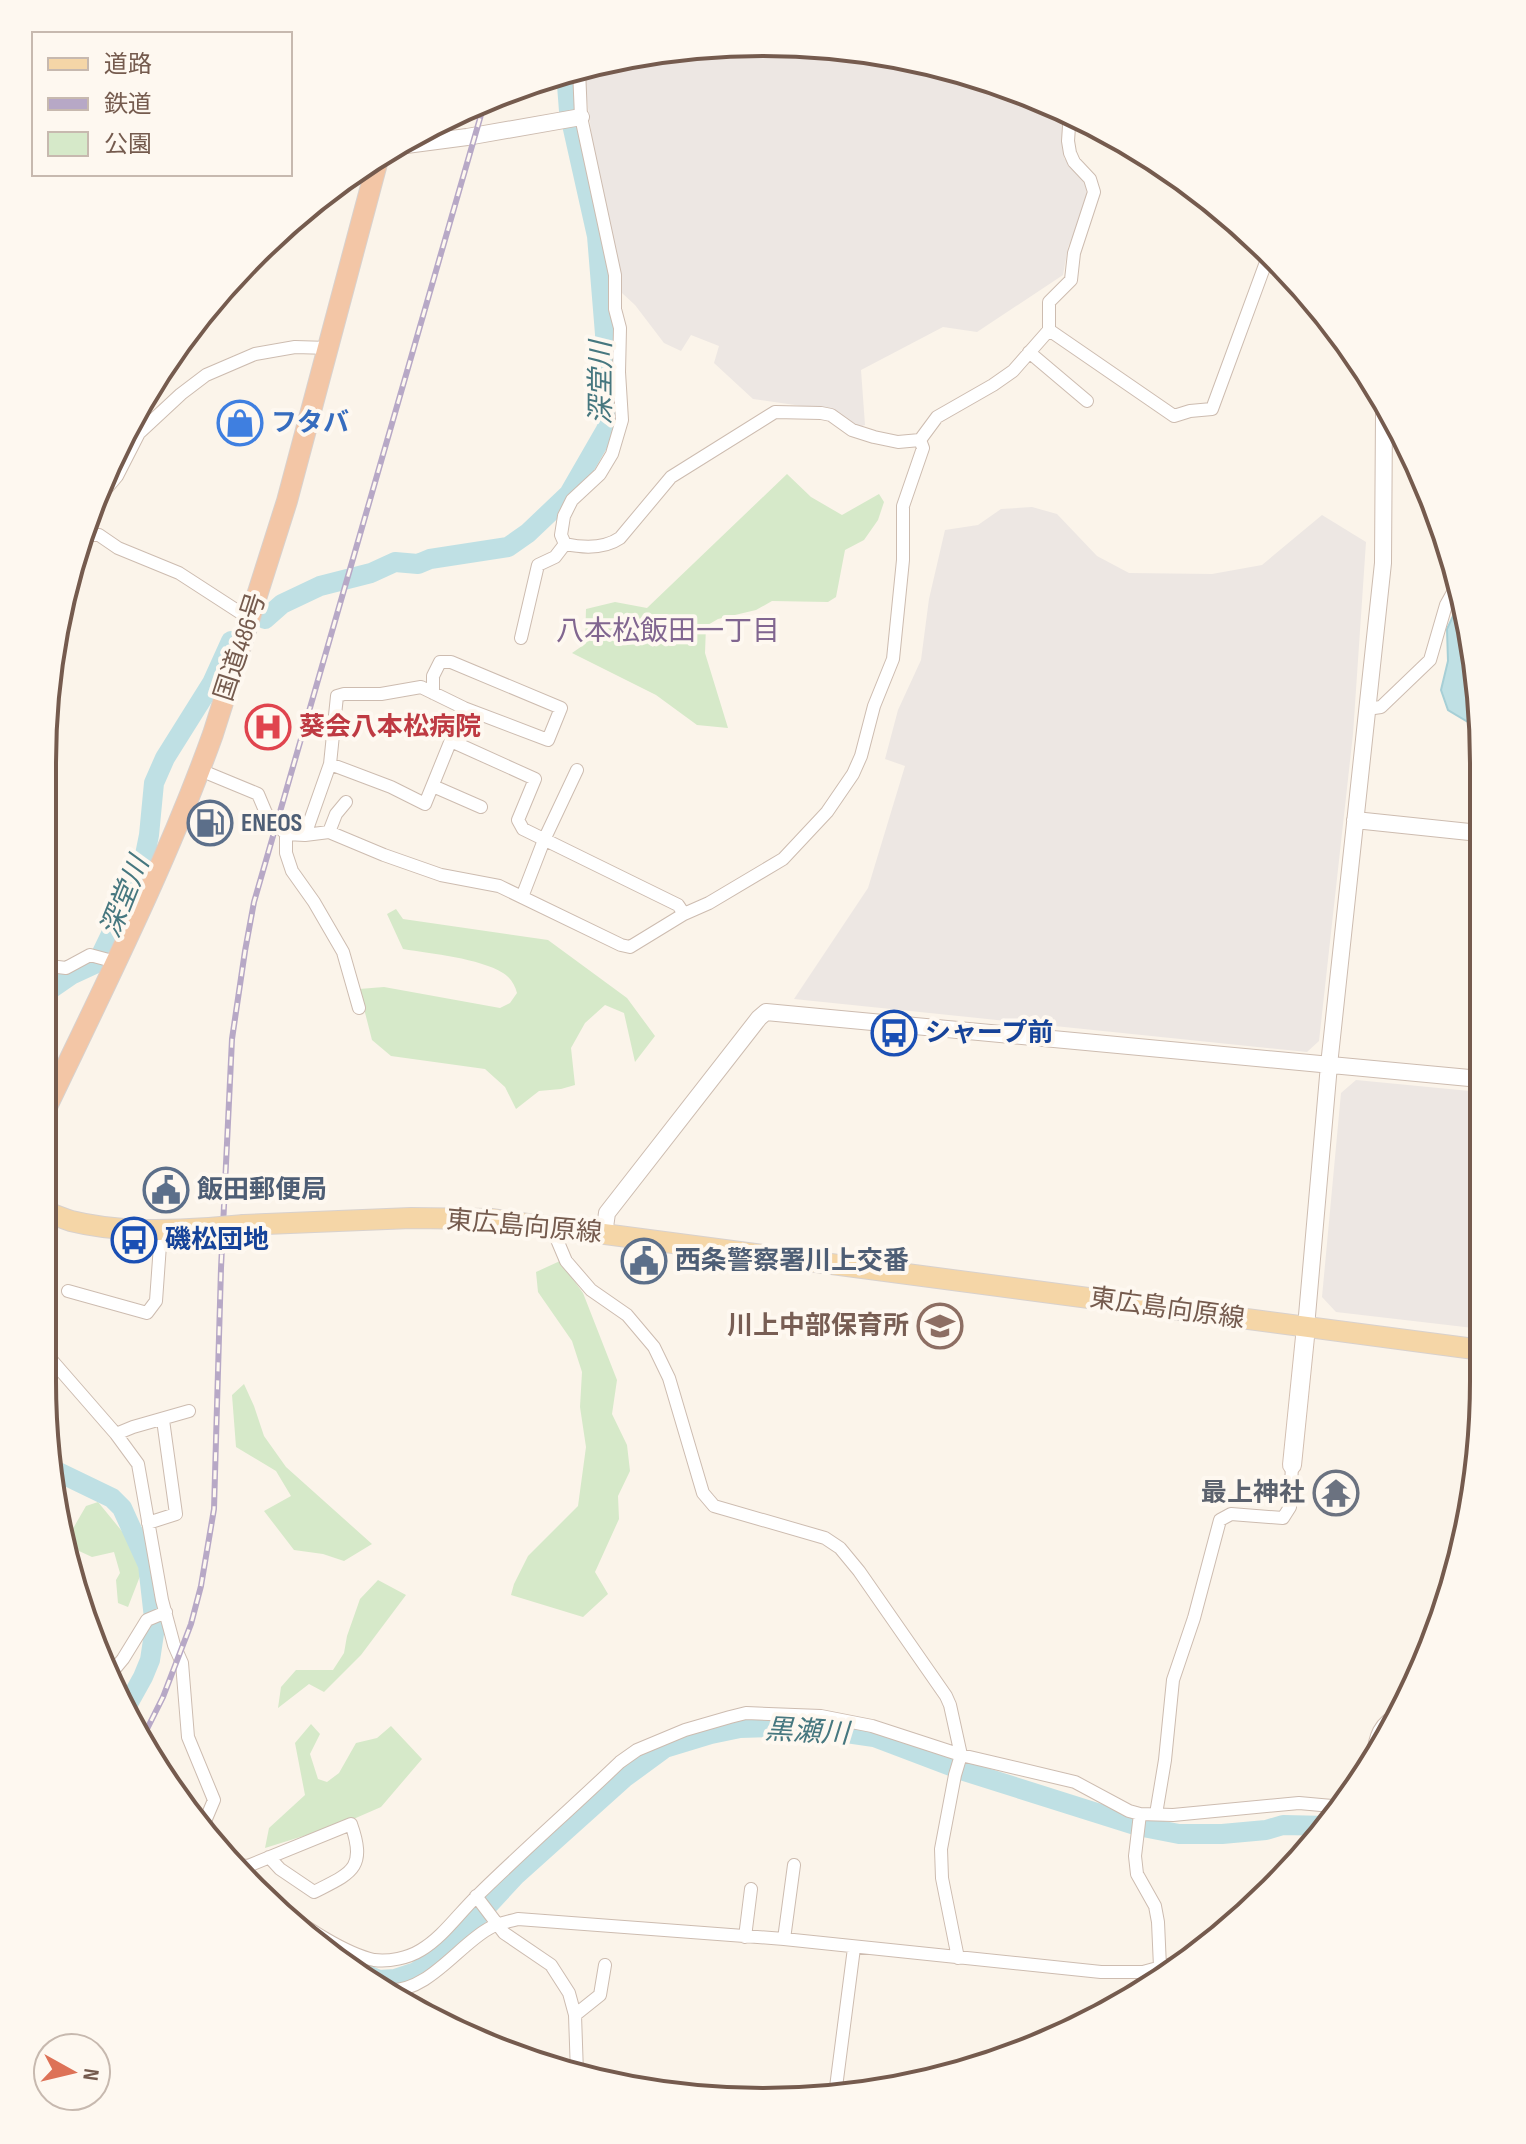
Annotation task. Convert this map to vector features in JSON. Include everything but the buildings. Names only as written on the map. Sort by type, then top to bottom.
[{"type":"highway","name":"国道486号","points":[[56,1082],[106,959],[200,770],[287,501],[375,172]]},
{"type":"main road","name":"東広島向原線","points":[[56,1215],[72,1221],[161,1231],[424,1218],[491,1219],[1470,1348]]},
{"type":"main road","points":[[1292,1465],[1306,1327]]},
{"type":"street","points":[[565,544],[561,535],[564,516],[572,500],[600,474],[612,454],[622,420],[620,328],[615,309],[615,275],[575,118],[578,81]]},
{"type":"street","points":[[426,142],[575,118]]},
{"type":"street","points":[[565,544],[582,547],[611,545],[671,477],[775,412],[831,415],[852,430],[874,437],[898,442],[920,440],[937,417],[1013,371],[1049,330],[1049,302],[1071,280],[1074,253],[1094,192],[1090,179],[1070,153],[1069,126]]},
{"type":"street","points":[[1049,330],[1174,416],[1212,409],[1265,265]]},
{"type":"street","points":[[119,472],[139,433],[206,375],[255,354],[295,347],[329,348]]},
{"type":"street","points":[[1029,352],[1087,401]]},
{"type":"street","points":[[1306,1327],[1329,1065],[1383,563],[1384,426]]},
{"type":"street","points":[[200,770],[258,794],[266,813],[286,834],[329,832],[441,875],[499,886],[630,947],[783,859],[827,812],[853,774],[874,706],[893,659],[903,560],[903,506],[923,448],[920,440]]},
{"type":"street","points":[[94,535],[179,573],[250,619]]},
{"type":"street","points":[[521,638],[538,565],[555,557],[565,544]]},
{"type":"street","points":[[1367,709],[1381,707],[1430,660],[1450,598]]},
{"type":"street","points":[[305,835],[330,764],[337,696],[381,694],[421,687],[433,693],[464,708],[548,740],[561,708],[451,662],[440,662],[433,676],[433,693]]},
{"type":"street","points":[[330,764],[391,787],[425,804],[464,708]]},
{"type":"street","points":[[451,741],[535,779],[518,820],[523,829],[678,905],[684,914]]},
{"type":"street","points":[[522,897],[544,840],[577,770]]},
{"type":"street","points":[[433,786],[481,807]]},
{"type":"street","points":[[329,832],[336,814],[346,802]]},
{"type":"street","points":[[1355,820],[1470,832]]},
{"type":"street","points":[[286,834],[286,853],[292,871],[343,952],[359,1008]]},
{"type":"street","points":[[56,967],[66,968],[90,955],[106,959]]},
{"type":"street","points":[[604,1234],[607,1213],[766,1012],[1470,1078]]},
{"type":"street","points":[[552,1228],[566,1261],[591,1290],[627,1315],[654,1347],[669,1378],[703,1493],[714,1506],[825,1538],[840,1548],[946,1696],[961,1755],[941,1849],[942,1878],[958,1958]]},
{"type":"street","points":[[68,1291],[147,1313],[156,1301],[161,1231]]},
{"type":"street","points":[[56,1365],[138,1464],[148,1523],[157,1616],[182,1663],[188,1737],[214,1800],[207,1817]]},
{"type":"street","points":[[116,1434],[189,1411]]},
{"type":"street","points":[[148,1523],[176,1514],[163,1420]]},
{"type":"street","points":[[1156,1814],[1173,1680],[1194,1618],[1220,1520],[1231,1514],[1283,1518],[1290,1507],[1292,1465]]},
{"type":"street","points":[[117,1667],[157,1616]]},
{"type":"street","points":[[333,1942],[376,1960],[404,1958],[422,1950],[620,1762],[637,1750],[700,1725],[746,1713],[821,1716],[872,1726],[961,1755],[1075,1782],[1140,1814],[1173,1815],[1299,1803],[1328,1806]]},
{"type":"street","points":[[1140,1814],[1135,1856],[1137,1874],[1155,1906],[1165,1962]]},
{"type":"street","points":[[249,1866],[269,1857],[351,1824],[358,1843],[356,1864],[347,1875],[314,1892],[280,1869],[269,1857]]},
{"type":"street","points":[[784,1939],[794,1865]]},
{"type":"street","points":[[745,1937],[751,1889]]},
{"type":"street","points":[[478,1898],[504,1933],[551,1965],[569,1993],[575,2015],[577,2063]]},
{"type":"street","points":[[403,1989],[440,1969],[495,1921],[518,1919],[784,1939],[1143,1977]]},
{"type":"street","points":[[836,2084],[854,1948]]},
{"type":"street","points":[[575,2015],[600,1995],[605,1965]]},
{"type":"shaded area","points":[[717,58],[809,58],[901,70],[990,94],[1063,123],[1064,158],[1086,184],[1087,202],[1068,247],[1063,275],[977,332],[943,327],[861,370],[865,425],[856,428],[830,410],[753,399],[714,363],[719,346],[691,335],[681,351],[664,343],[622,293],[622,280],[593,146],[585,79],[671,62]]},
{"type":"shaded area","points":[[1032,507],[1057,514],[1097,556],[1129,573],[1212,574],[1262,565],[1322,515],[1366,542],[1353,734],[1319,1041],[1307,1052],[794,999],[868,888],[905,766],[885,759],[898,710],[921,660],[929,599],[945,530],[978,525],[1001,509]]},
{"type":"shaded area","points":[[1356,1080],[1470,1091],[1470,1328],[1336,1312],[1322,1297],[1341,1093]]},
{"type":"green space","points":[[787,474],[811,497],[842,515],[879,494],[884,502],[878,520],[864,540],[845,550],[836,597],[828,602],[772,601],[756,610],[718,619],[706,626],[705,653],[728,728],[697,725],[656,695],[572,653],[585,644],[586,609],[615,602],[647,608]]},
{"type":"green space","points":[[396,909],[403,919],[548,940],[627,998],[655,1036],[635,1062],[624,1013],[605,1005],[585,1023],[571,1048],[575,1085],[539,1091],[516,1109],[505,1087],[485,1069],[391,1056],[372,1040],[359,989],[384,987],[500,1008],[510,1003],[517,993],[508,977],[493,968],[455,957],[403,949],[387,914]]},
{"type":"green space","points":[[560,1261],[583,1293],[617,1380],[612,1414],[627,1445],[630,1471],[618,1496],[619,1519],[595,1572],[608,1594],[583,1617],[511,1595],[528,1556],[578,1506],[586,1447],[580,1407],[582,1372],[572,1341],[538,1292],[536,1272]]},
{"type":"green space","points":[[244,1384],[264,1436],[286,1467],[372,1544],[344,1561],[294,1550],[264,1511],[291,1496],[276,1471],[236,1447],[232,1395]]},
{"type":"green space","points":[[98,1502],[139,1552],[142,1571],[128,1607],[118,1603],[116,1580],[120,1573],[114,1552],[92,1557],[79,1551],[75,1542],[72,1530],[86,1506]]},
{"type":"green space","points":[[378,1580],[406,1595],[361,1655],[324,1692],[309,1684],[278,1708],[281,1687],[296,1670],[333,1670],[344,1653],[360,1599]]},
{"type":"green space","points":[[311,1724],[320,1734],[310,1754],[318,1779],[327,1782],[339,1773],[356,1743],[377,1738],[391,1726],[422,1759],[381,1807],[342,1824],[265,1848],[269,1828],[305,1795],[295,1743]]},
{"type":"water","points":[[1454,615],[1464,671],[1468,722],[1448,710],[1441,690],[1448,661],[1447,629]]},
{"type":"waterway","name":"深堂川","points":[[265,619],[282,604],[320,586],[371,573],[395,562],[418,564],[430,559],[508,547],[528,533],[569,494],[607,428],[605,334],[597,236],[569,111],[567,84]]},
{"type":"waterway","name":"深堂川","points":[[56,985],[97,963],[142,870],[154,783],[165,758],[212,683],[231,641]]},
{"type":"waterway","name":"深堂川","points":[[62,1474],[112,1498],[122,1508],[148,1565],[155,1627],[150,1660],[131,1698]]},
{"type":"waterway","name":"黒瀬川","points":[[387,1979],[416,1972],[453,1943],[516,1875],[624,1778],[665,1748],[740,1728],[826,1730],[874,1737],[964,1771],[1138,1826],[1179,1834],[1222,1834],[1266,1830],[1283,1825],[1312,1826]]},
{"type":"railway","points":[[148,1728],[191,1624],[214,1509],[232,1039],[254,902],[481,115]]},
{"type":"place","name":"フタバ","points":[[240,423]]},
{"type":"place","name":"葵会八本松病院","points":[[268,727]]},
{"type":"place","name":"ENEOS","points":[[210,823]]},
{"type":"place","name":"シャープ前","points":[[894,1033]]},
{"type":"place","name":"飯田郵便局","points":[[166,1190]]},
{"type":"place","name":"磯松団地","points":[[134,1240]]},
{"type":"place","name":"西条警察署川上交番","points":[[644,1261]]},
{"type":"place","name":"川上中部保育所","points":[[940,1326]]},
{"type":"place","name":"最上神社","points":[[1336,1493]]},
{"type":"district","name":"八本松飯田一丁目","points":[[668,631]]}]
